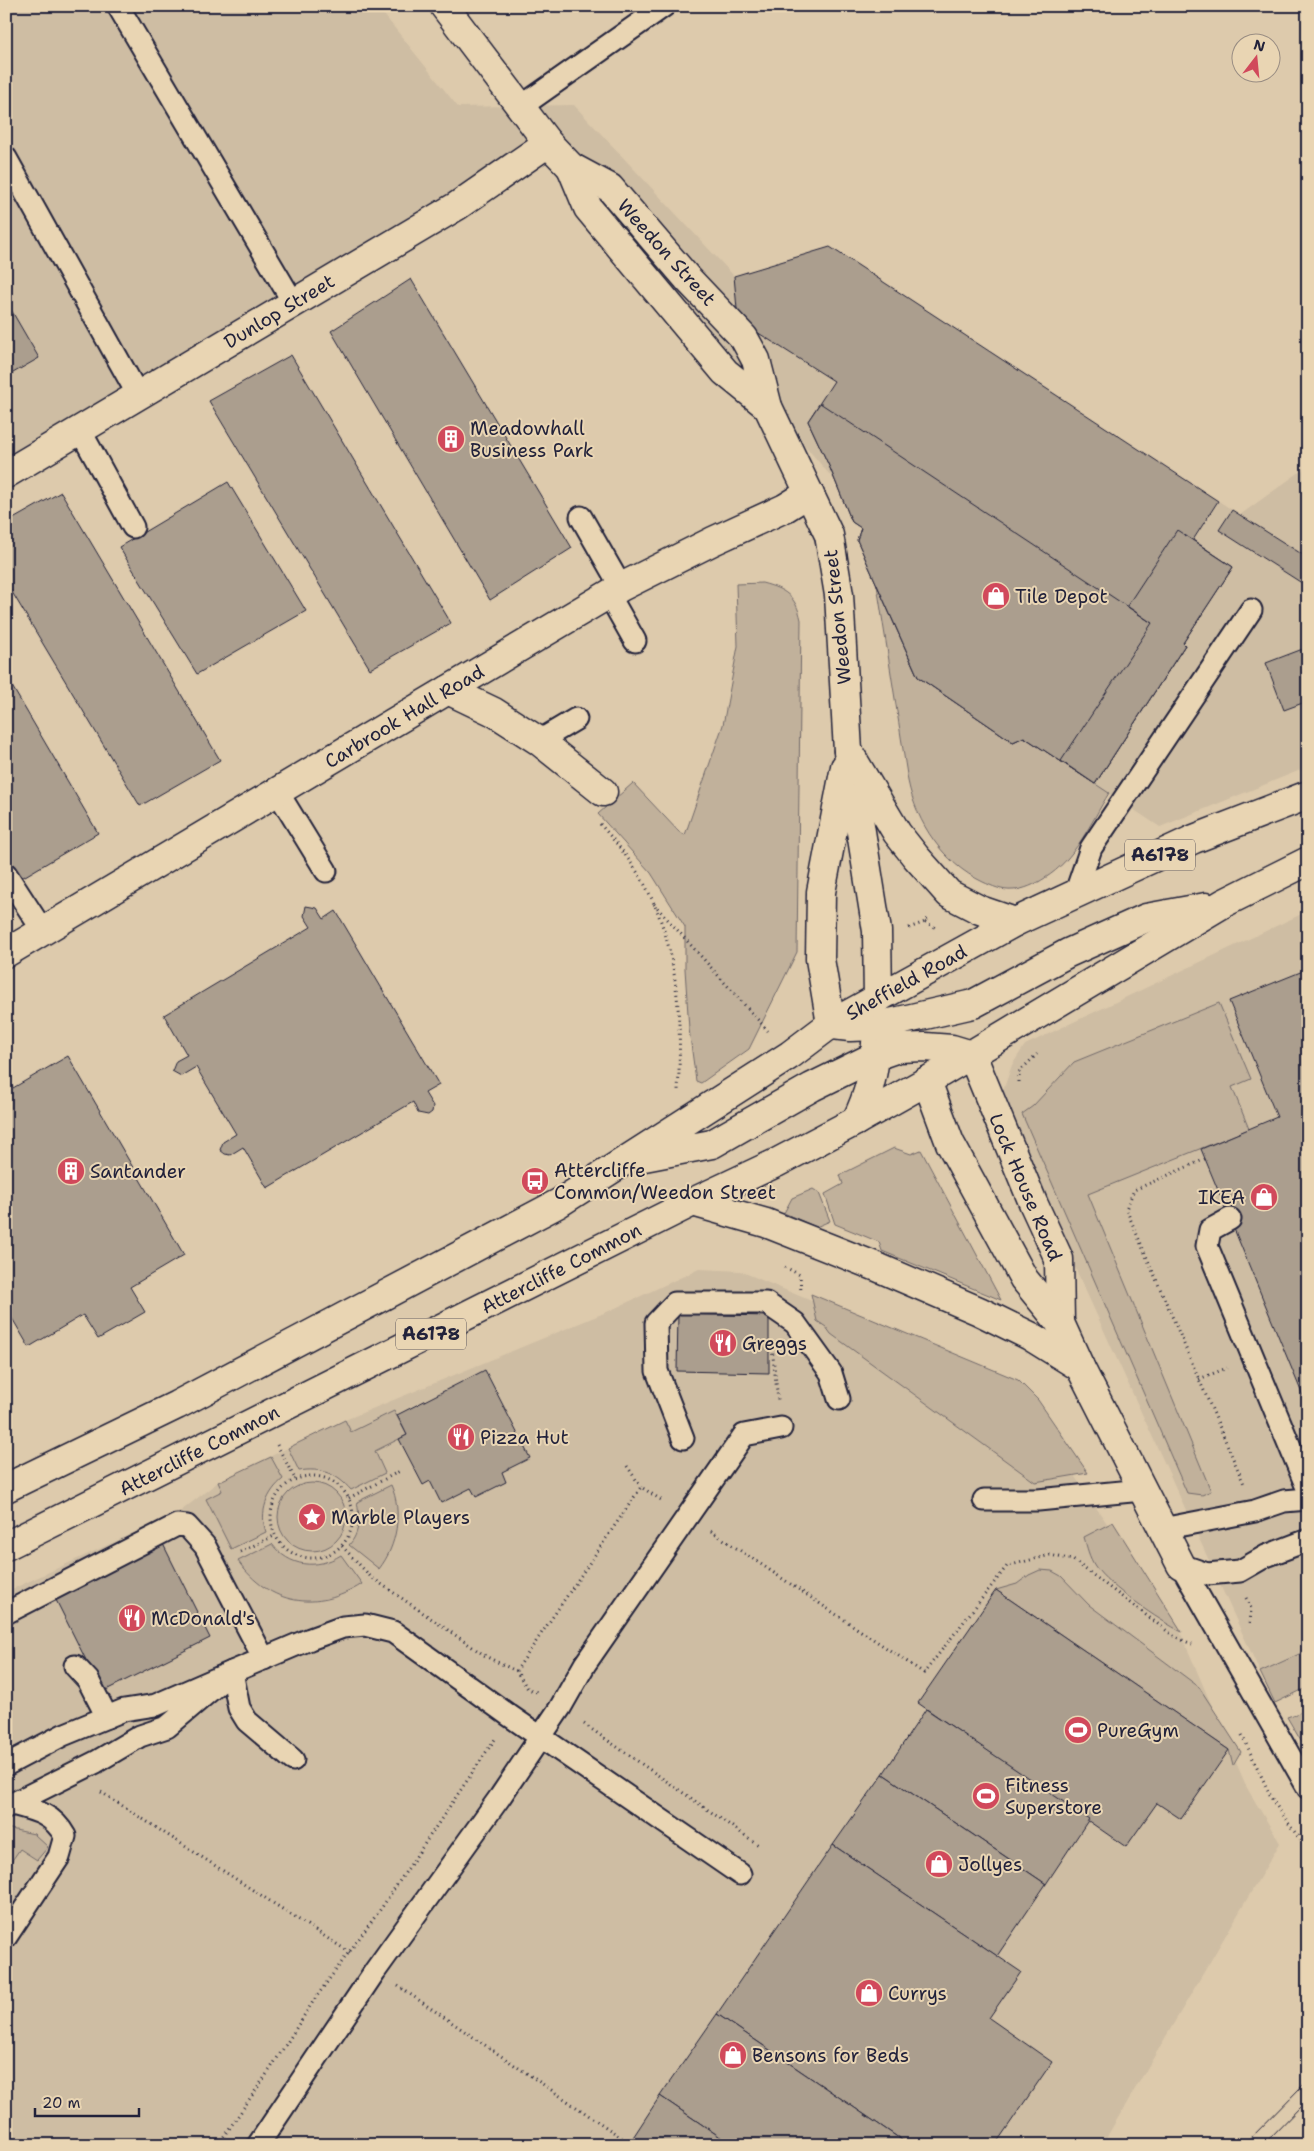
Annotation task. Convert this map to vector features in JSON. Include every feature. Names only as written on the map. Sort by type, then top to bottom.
[{"type":"main road","name":"Weedon Street","points":[[444,6],[519,108],[548,143],[571,167],[610,188],[687,278],[744,338],[756,360],[768,408],[829,535],[839,595],[848,751],[877,931],[875,1056],[868,1090],[856,1121]]},
{"type":"main road","name":"Dunlop Street","points":[[6,474],[457,206],[548,143]]},
{"type":"main road","name":"Weedon Street","points":[[571,167],[588,208],[725,372],[768,408]]},
{"type":"main road","name":"Carbrook Hall Road","points":[[6,953],[615,591],[713,541],[785,508],[809,493]]},
{"type":"main road","points":[[448,690],[494,712],[539,741],[603,792]]},
{"type":"main road","name":"Weedon Street","points":[[831,1024],[820,959],[821,892],[848,751]]},
{"type":"main road","points":[[848,751],[897,833],[949,894],[980,910],[1015,922]]},
{"type":"main road","name":"Sheffield Road","points":[[877,1013],[938,964],[1015,922],[1076,892],[1194,839],[1308,795]]},
{"type":"main road","name":"Sheffield Road","points":[[927,1081],[1224,903],[1308,861]]},
{"type":"main road","name":"Sheffield Road","points":[[831,1024],[877,1013],[926,1016],[973,1004],[1068,953],[1146,918],[1224,903]]},
{"type":"main road","name":"Lock House Road","points":[[938,964],[926,1016],[927,1081],[950,1143],[1024,1279],[1060,1323],[1080,1367],[1181,1565]]},
{"type":"main road","name":"A6178","points":[[6,1488],[177,1405],[542,1212],[790,1055],[831,1024]]},
{"type":"main road","points":[[625,1160],[712,1144],[790,1099],[875,1056],[898,1048],[925,1047],[952,1050],[972,1055]]},
{"type":"main road","name":"Lock House Road","points":[[972,1055],[1034,1205],[1059,1259],[1060,1323]]},
{"type":"main road","name":"Attercliffe Common","points":[[6,1546],[693,1202],[776,1163],[927,1081]]},
{"type":"main road","points":[[693,1202],[766,1223],[877,1267],[979,1311],[1030,1336],[1080,1367]]},
{"type":"lane","points":[[118,6],[293,302]]},
{"type":"lane","points":[[519,108],[664,6]]},
{"type":"lane","points":[[6,158],[138,395]]},
{"type":"lane","points":[[80,430],[133,527]]},
{"type":"lane","points":[[582,517],[635,641]]},
{"type":"lane","points":[[1076,892],[1091,848],[1251,610]]},
{"type":"lane","points":[[539,741],[576,719]]},
{"type":"lane","points":[[277,791],[326,871]]},
{"type":"lane","points":[[6,874],[43,931]]},
{"type":"lane","points":[[1230,1219],[1210,1230],[1207,1246],[1308,1490]]},
{"type":"lane","points":[[683,1438],[658,1371],[656,1323],[675,1303],[766,1303],[795,1323],[831,1373],[839,1399]]},
{"type":"lane","points":[[258,2145],[375,1971],[500,1797],[560,1708],[585,1664],[744,1435],[782,1428]]},
{"type":"lane","points":[[984,1500],[1038,1500],[1142,1490]]},
{"type":"lane","points":[[1162,1528],[1255,1511],[1284,1501],[1308,1498]]},
{"type":"lane","points":[[6,1613],[177,1524],[187,1526],[205,1546],[264,1659]]},
{"type":"lane","points":[[1181,1565],[1207,1574],[1240,1571],[1266,1556],[1308,1540]]},
{"type":"lane","points":[[1181,1565],[1308,1788]]},
{"type":"lane","points":[[6,1765],[62,1735],[124,1710],[156,1705],[343,1627],[365,1625],[393,1632],[510,1716],[740,1874]]},
{"type":"lane","points":[[75,1666],[88,1680],[107,1717]]},
{"type":"lane","points":[[232,1672],[239,1708],[247,1721],[293,1760]]},
{"type":"lane","points":[[9,1806],[80,1770],[140,1736],[167,1728],[232,1672]]},
{"type":"lane","points":[[6,1937],[59,1857],[65,1836],[58,1824],[46,1815],[9,1806]]},
{"type":"path","points":[[603,792],[585,809],[600,824],[630,861],[654,904],[669,946],[677,1003],[679,1070],[677,1100],[688,1120]]},
{"type":"path","points":[[877,931],[900,930],[925,922],[949,894]]},
{"type":"path","points":[[654,904],[790,1055]]},
{"type":"path","points":[[1205,1159],[1134,1190],[1126,1209],[1255,1511]]},
{"type":"path","points":[[263,1418],[295,1479]]},
{"type":"path","points":[[627,1466],[641,1487],[924,1673],[1007,1566],[1050,1555],[1073,1560],[1175,1637],[1201,1648],[1228,1649],[1248,1638],[1251,1608],[1244,1594]]},
{"type":"path","points":[[349,1498],[400,1471]]},
{"type":"path","points":[[310,1475],[326,1477],[340,1486],[349,1498],[353,1510],[353,1524],[349,1536],[342,1546],[329,1555],[313,1559],[298,1556],[284,1548],[274,1536],[270,1520],[272,1503],[281,1488],[295,1479],[310,1475]]},
{"type":"path","points":[[516,1671],[641,1487]]},
{"type":"path","points":[[342,1546],[371,1577],[411,1606],[487,1657],[516,1671],[528,1689],[541,1694],[760,1846]]},
{"type":"path","points":[[218,2145],[271,2068],[314,2000],[350,1953],[510,1716]]},
{"type":"path","points":[[80,1770],[94,1788],[350,1953]]},
{"type":"path","points":[[375,1971],[625,2140]]},
{"type":"shaded area","points":[[6,6],[377,6],[458,107],[574,105],[734,276],[830,247],[1240,515],[1308,466],[1308,767],[1160,827],[1024,737],[1013,742],[918,677],[861,528],[852,522],[835,481],[548,143],[6,472]]},
{"type":"shaded area","points":[[762,583],[783,591],[793,599],[801,620],[797,952],[749,1049],[701,1083],[696,1081],[689,1029],[685,969],[685,927],[651,873],[598,814],[633,783],[679,832],[685,835],[723,725],[738,646],[736,584]]},
{"type":"shaded area","points":[[877,585],[918,677],[1013,742],[1024,737],[1109,793],[1074,851],[1056,870],[1038,882],[1021,889],[1005,890],[983,882],[969,874],[944,853],[925,827],[912,797],[908,781]]},
{"type":"shaded area","points":[[1308,911],[1308,1650],[1260,1672],[1009,1123],[1005,1108],[1004,1088],[1012,1065],[1025,1045]]},
{"type":"shaded area","points":[[1219,1003],[1251,1079],[1232,1087],[1249,1129],[1088,1194],[1211,1491],[1202,1495],[1187,1493],[1022,1114],[1033,1106],[1074,1062]]},
{"type":"shaded area","points":[[894,1148],[911,1154],[921,1150],[1001,1300],[882,1251],[879,1242],[835,1224],[825,1194],[843,1184],[840,1175]]},
{"type":"shaded area","points":[[813,1189],[819,1193],[830,1221],[816,1227],[784,1213],[792,1198]]},
{"type":"shaded area","points":[[699,1269],[740,1271],[1012,1385],[1178,1627],[1247,1788],[1280,1843],[1102,2145],[6,2145],[6,1592],[181,1511],[218,1482],[345,1420],[609,1311]]},
{"type":"shaded area","points":[[811,1294],[1018,1380],[1038,1400],[1088,1473],[1035,1482],[831,1334],[826,1327],[817,1321]]},
{"type":"shaded area","points":[[394,1411],[407,1435],[375,1451],[385,1473],[351,1490],[346,1484],[328,1473],[314,1470],[299,1471],[288,1448],[345,1420],[351,1432]]},
{"type":"shaded area","points":[[271,1457],[283,1479],[277,1484],[266,1503],[263,1517],[266,1532],[231,1549],[206,1499],[222,1491],[218,1482]]},
{"type":"shaded area","points":[[312,1483],[325,1486],[336,1493],[343,1504],[346,1517],[343,1530],[336,1541],[325,1548],[312,1551],[299,1548],[288,1541],[281,1530],[278,1517],[281,1504],[288,1493],[299,1486]]},
{"type":"shaded area","points":[[391,1485],[397,1506],[396,1528],[390,1550],[379,1569],[349,1545],[353,1540],[358,1525],[359,1513],[357,1502]]},
{"type":"shaded area","points":[[1113,1522],[1182,1632],[1148,1612],[1122,1593],[1095,1566],[1084,1537]]},
{"type":"shaded area","points":[[272,1544],[287,1558],[304,1564],[322,1563],[341,1555],[362,1584],[328,1599],[295,1600],[279,1595],[264,1587],[250,1576],[238,1561]]},
{"type":"shaded area","points":[[1040,1570],[1052,1571],[1061,1576],[1089,1605],[1199,1687],[1241,1752],[1233,1766],[1229,1750],[996,1590],[1017,1584]]},
{"type":"shaded area","points":[[1308,1650],[1308,1687],[1275,1703],[1260,1672]]},
{"type":"shaded area","points":[[1308,1710],[1308,1753],[1287,1717]]},
{"type":"shaded area","points":[[6,1828],[34,1834],[48,1847],[37,1860],[20,1849],[6,1869]]},
{"type":"building","points":[[830,247],[1218,501],[1193,540],[1233,567],[1095,784],[1024,737],[1013,742],[918,677],[857,540],[861,528],[852,522],[808,421],[834,381],[738,320],[734,276]]},
{"type":"building","name":"Meadowhall Business Park","points":[[411,279],[572,548],[490,600],[331,331]]},
{"type":"building","points":[[6,301],[39,358],[6,377]]},
{"type":"building","points":[[291,355],[451,623],[370,669],[209,401]]},
{"type":"building","name":"Tile Depot","points":[[820,403],[1185,645],[1095,784],[1024,737],[1013,742],[918,677],[857,540],[861,528],[852,522],[808,421]]},
{"type":"building","points":[[228,482],[306,611],[197,674],[119,547]]},
{"type":"building","points":[[61,492],[220,760],[140,806],[6,582],[6,523]]},
{"type":"building","points":[[1232,510],[1308,558],[1308,587],[1219,530]]},
{"type":"building","points":[[1177,530],[1233,567],[1095,784],[1061,761],[1152,623],[1127,606]]},
{"type":"building","points":[[1308,647],[1308,701],[1284,710],[1266,663]]},
{"type":"building","points":[[6,676],[98,833],[20,879],[6,856]]},
{"type":"building","points":[[306,906],[317,908],[324,919],[336,911],[439,1085],[425,1093],[433,1106],[432,1112],[428,1115],[418,1113],[413,1102],[267,1188],[243,1147],[230,1155],[220,1150],[223,1142],[236,1134],[196,1067],[181,1076],[172,1071],[176,1061],[187,1055],[164,1015],[311,927],[304,916]]},
{"type":"building","name":"IKEA","points":[[1308,969],[1308,1408],[1201,1149],[1277,1117],[1229,1001]]},
{"type":"building","name":"Santander","points":[[68,1056],[184,1255],[130,1287],[145,1312],[98,1339],[83,1315],[29,1347],[6,1308],[6,1076],[13,1088]]},
{"type":"building","name":"Greggs","points":[[678,1314],[769,1316],[769,1373],[677,1371]]},
{"type":"building","name":"Pizza Hut","points":[[485,1370],[530,1458],[502,1472],[506,1482],[476,1497],[471,1488],[441,1503],[430,1481],[423,1485],[399,1439],[407,1435],[397,1415]]},
{"type":"building","name":"McDonald's","points":[[163,1544],[210,1638],[102,1692],[55,1598]]},
{"type":"building","name":"PureGym","points":[[996,1590],[1229,1750],[1181,1819],[1157,1803],[1126,1847],[918,1703]]},
{"type":"building","name":"Fitness Superstore","points":[[926,1709],[1089,1819],[1046,1884],[883,1774]]},
{"type":"building","name":"Jollyes","points":[[883,1774],[1046,1884],[997,1956],[833,1845]]},
{"type":"building","name":"Currys","points":[[833,1845],[1021,1972],[989,2018],[1052,2062],[995,2145],[909,2145],[717,2014]]},
{"type":"building","name":"Bensons for Beds","points":[[717,2014],[909,2145],[732,2145],[660,2096]]},
{"type":"building","points":[[660,2096],[732,2145],[628,2145]]},
{"type":"tram line","points":[[1244,2145],[1308,2080]]},
{"type":"tram line","points":[[1263,2145],[1308,2099]]},
{"type":"place","name":"Meadowhall Business Park","points":[[451,439]]},
{"type":"place","name":"Tile Depot","points":[[996,596]]},
{"type":"place","name":"Santander","points":[[71,1171]]},
{"type":"place","name":"Attercliffe Common/Weedon Street","points":[[535,1181]]},
{"type":"place","name":"IKEA","points":[[1264,1197]]},
{"type":"place","name":"Greggs","points":[[723,1343]]},
{"type":"place","name":"Pizza Hut","points":[[461,1437]]},
{"type":"place","name":"Marble Players","points":[[312,1517]]},
{"type":"place","name":"McDonald's","points":[[132,1618]]},
{"type":"place","name":"PureGym","points":[[1078,1730]]},
{"type":"place","name":"Fitness Superstore","points":[[986,1796]]},
{"type":"place","name":"Jollyes","points":[[939,1864]]},
{"type":"place","name":"Currys","points":[[869,1993]]},
{"type":"place","name":"Bensons for Beds","points":[[733,2055]]}]
